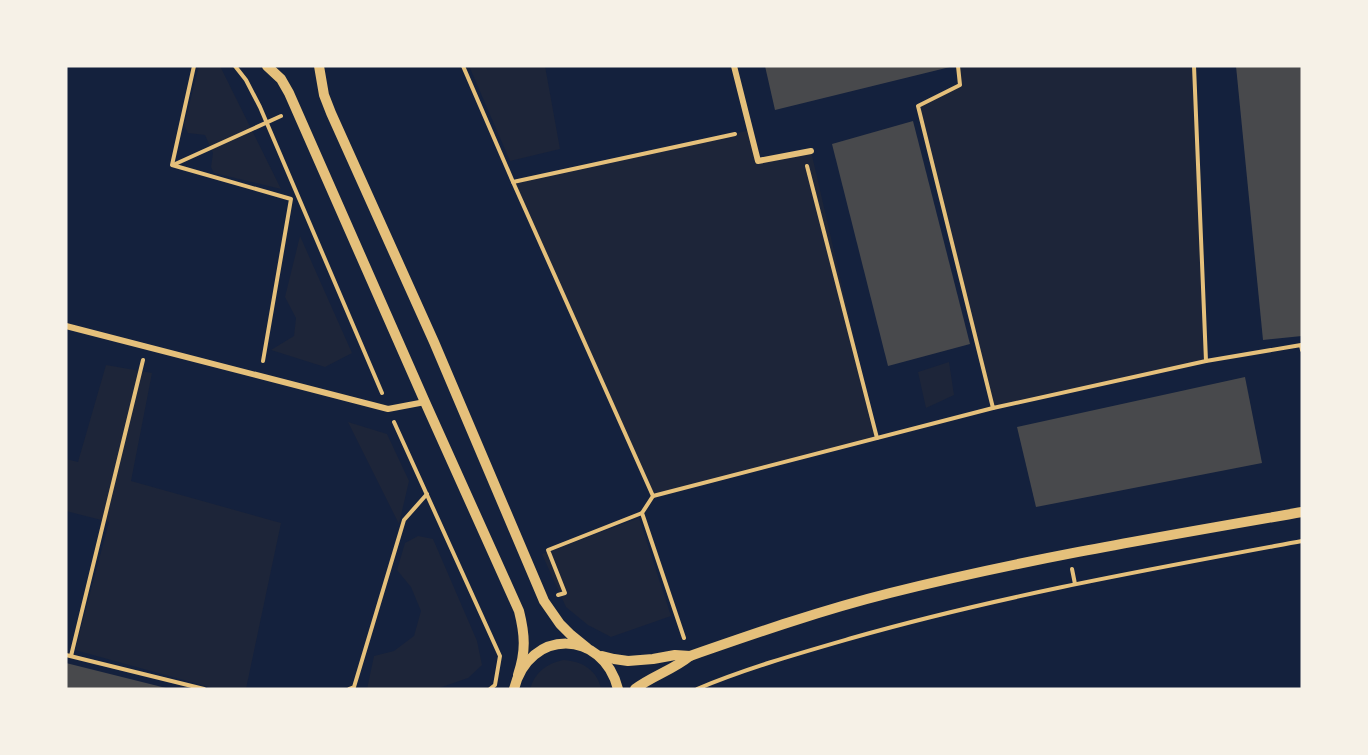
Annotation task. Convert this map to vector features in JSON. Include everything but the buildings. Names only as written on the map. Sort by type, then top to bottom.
[{"type":"street","points":[[267,66],[281,79],[289,93],[519,611],[525,643],[524,658],[514,689]]},
{"type":"street","points":[[319,66],[324,95],[331,113],[434,342],[544,601],[570,635],[599,655],[609,665],[618,689]]},
{"type":"street","points":[[734,66],[758,161],[812,151]]},
{"type":"street","points":[[66,326],[388,409],[425,402]]},
{"type":"street","points":[[635,689],[644,682],[679,665],[690,656],[788,622],[890,593],[1068,553],[1302,512]]},
{"type":"street","points":[[518,675],[535,653],[547,647],[574,644],[587,648]]},
{"type":"street","points":[[599,655],[628,661],[675,655],[690,656]]},
{"type":"path","points":[[172,165],[194,66]]},
{"type":"path","points":[[235,66],[246,80],[267,122],[388,409],[500,656],[495,685],[490,689]]},
{"type":"path","points":[[463,66],[653,496]]},
{"type":"path","points":[[958,66],[960,85],[918,106],[993,408]]},
{"type":"path","points":[[1194,66],[1206,361]]},
{"type":"path","points":[[172,165],[296,109]]},
{"type":"path","points":[[513,182],[751,130]]},
{"type":"path","points":[[803,153],[877,438]]},
{"type":"path","points":[[172,165],[291,199],[260,376]]},
{"type":"path","points":[[544,601],[565,593],[548,550],[642,513],[653,496],[993,408],[1206,361],[1301,345],[1302,350]]},
{"type":"path","points":[[146,347],[68,656],[204,689]]},
{"type":"path","points":[[349,689],[354,687],[404,519],[427,494]]},
{"type":"path","points":[[642,513],[690,656]]},
{"type":"path","points":[[697,689],[778,659],[908,622],[1075,584],[1302,541]]},
{"type":"shaded area","points":[[199,66],[220,66],[281,189],[214,173],[211,167],[213,153],[205,135],[188,133],[184,125]]},
{"type":"shaded area","points":[[469,66],[545,66],[560,149],[510,161]]},
{"type":"shaded area","points":[[958,66],[1194,66],[1206,361],[993,408],[918,106],[960,85]]},
{"type":"shaded area","points":[[751,130],[758,161],[811,151],[877,438],[653,496],[513,182]]},
{"type":"shaded area","points":[[300,236],[352,353],[325,367],[271,350],[294,336],[296,318],[285,297]]},
{"type":"shaded area","points":[[949,362],[954,395],[926,408],[918,372]]},
{"type":"shaded area","points":[[106,365],[152,373],[131,481],[281,523],[246,689],[216,689],[75,650],[109,522],[66,511],[66,459],[78,462]]},
{"type":"shaded area","points":[[348,422],[387,434],[409,481],[399,524]]},
{"type":"shaded area","points":[[639,518],[671,616],[611,637],[588,625],[566,607],[542,554]]},
{"type":"shaded area","points":[[418,536],[433,539],[477,641],[482,665],[468,678],[436,689],[367,689],[374,656],[394,651],[414,636],[421,611],[411,587],[397,570],[405,543]]},
{"type":"shaded area","points":[[563,660],[576,662],[588,668],[596,677],[601,689],[530,689],[542,670]]}]
